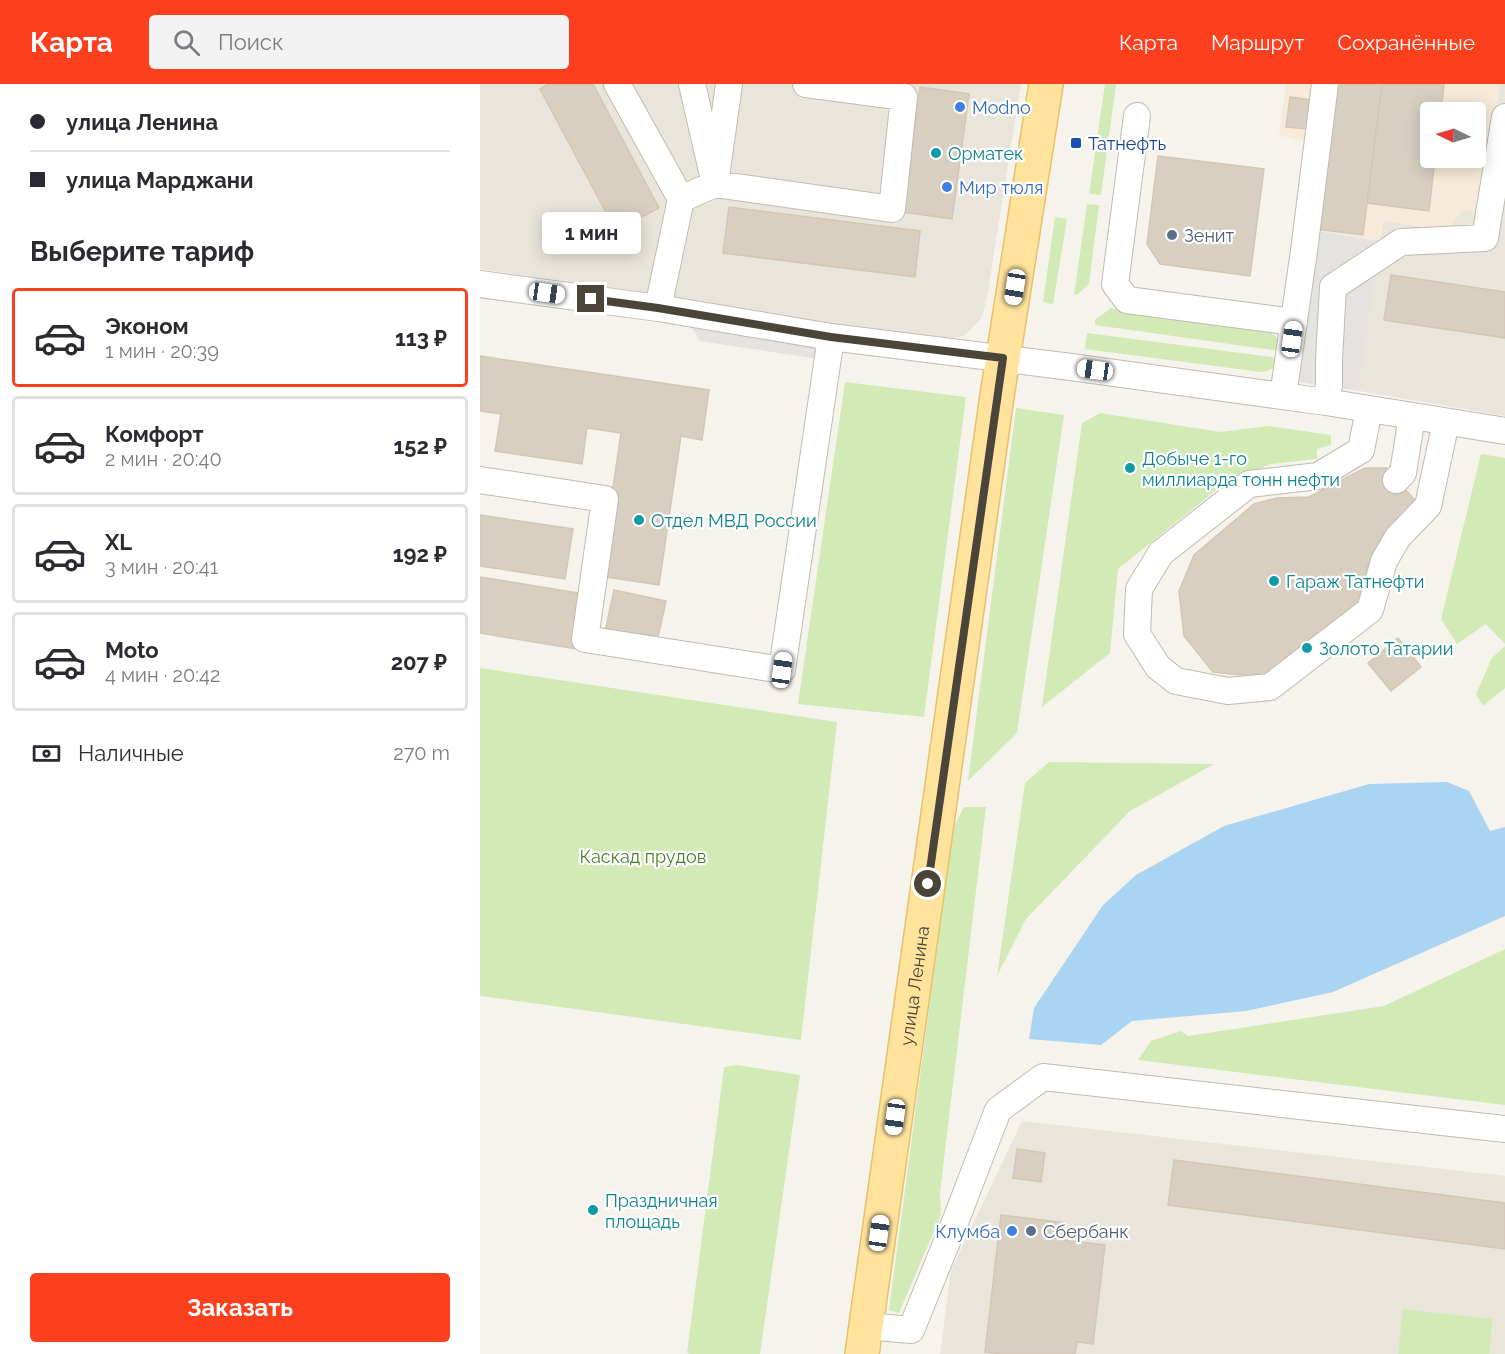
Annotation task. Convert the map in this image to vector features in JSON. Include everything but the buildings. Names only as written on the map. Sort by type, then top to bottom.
[{"type":"main road","name":"улица Ленина","points":[[864,1340],[1003,358],[1046,84]]},
{"type":"street","points":[[617,84],[681,199],[658,308]]},
{"type":"street","points":[[692,84],[715,184]]},
{"type":"street","points":[[715,184],[729,84]]},
{"type":"street","points":[[681,199],[715,184],[892,209],[904,97],[806,84]]},
{"type":"street","points":[[1283,396],[1325,84]]},
{"type":"street","points":[[1137,116],[1115,284],[1127,300],[1294,322]]},
{"type":"street","points":[[1326,402],[1329,385],[1333,287],[1401,242],[1495,239],[1505,117]]},
{"type":"street","points":[[480,284],[658,308],[831,337],[1326,402],[1505,431]]},
{"type":"street","points":[[480,480],[604,499],[585,639],[782,670],[831,337]]},
{"type":"street","points":[[1369,410],[1361,450],[1318,476],[1249,484],[1161,553],[1139,589],[1137,634],[1158,667],[1176,681],[1228,691],[1270,687],[1370,610],[1384,561],[1398,537],[1428,507],[1446,422]]},
{"type":"street","points":[[1396,480],[1403,473],[1412,416]]},
{"type":"street","points":[[864,1340],[911,1330],[998,1110],[1042,1077],[1505,1129]]},
{"type":"shaded area","points":[[480,84],[1021,84],[982,317],[965,335],[957,338],[944,338],[810,322],[480,269]]},
{"type":"shaded area","points":[[1286,84],[1500,84],[1483,214],[1463,210],[1446,230],[1383,221],[1381,241],[1299,228],[1308,143],[1279,135]]},
{"type":"shaded area","points":[[1500,84],[1505,84],[1505,416],[1359,391],[1383,221],[1446,230],[1463,210],[1483,213]]},
{"type":"shaded area","points":[[1299,228],[1381,241],[1359,391],[1278,379]]},
{"type":"shaded area","points":[[690,324],[827,342],[825,360],[699,341]]},
{"type":"shaded area","points":[[1022,1121],[1505,1176],[1505,1354],[940,1354],[951,1270]]},
{"type":"green space","points":[[1105,84],[1116,84],[1101,195],[1089,194]]},
{"type":"green space","points":[[1087,204],[1099,205],[1089,284],[1074,295]]},
{"type":"green space","points":[[1055,217],[1067,219],[1053,304],[1043,302]]},
{"type":"green space","points":[[1111,308],[1268,332],[1278,339],[1280,351],[1095,325],[1095,320]]},
{"type":"green space","points":[[1087,333],[1279,358],[1273,368],[1261,372],[1085,349]]},
{"type":"green space","points":[[845,382],[966,397],[924,717],[798,704]]},
{"type":"green space","points":[[1016,408],[1064,415],[1017,733],[968,781]]},
{"type":"green space","points":[[1100,413],[1220,432],[1269,426],[1331,435],[1331,445],[1317,449],[1317,459],[1271,464],[1226,482],[1118,569],[1110,653],[1042,707],[1082,423]]},
{"type":"green space","points":[[1481,454],[1505,458],[1505,644],[1486,624],[1457,644],[1441,619]]},
{"type":"green space","points":[[1505,646],[1505,688],[1483,706],[1476,694],[1492,658]]},
{"type":"green space","name":"Каскад прудов","points":[[480,668],[837,722],[801,1040],[480,996]]},
{"type":"green space","points":[[1049,762],[1214,764],[1130,811],[1026,919],[997,976],[1025,783]]},
{"type":"green space","points":[[964,807],[986,807],[940,1193],[941,1215],[899,1313],[889,1310],[953,828]]},
{"type":"green space","points":[[1505,949],[1505,1105],[1138,1060],[1151,1041],[1181,1031],[1188,1036],[1384,1006]]},
{"type":"green space","points":[[737,1065],[800,1075],[760,1354],[692,1354],[687,1353],[724,1067]]},
{"type":"green space","points":[[1403,1309],[1493,1319],[1489,1354],[1398,1354]]},
{"type":"water","points":[[1447,782],[1469,791],[1490,831],[1505,827],[1505,916],[1333,992],[1246,1011],[1132,1021],[1101,1045],[1029,1039],[1034,1008],[1103,905],[1136,875],[1224,826],[1369,784]]},
{"type":"place","name":"Modno","points":[[960,107]]},
{"type":"place","name":"Татнефть","points":[[1076,143]]},
{"type":"place","name":"Орматек","points":[[936,153]]},
{"type":"place","name":"Мир тюля","points":[[947,187]]},
{"type":"place","name":"Зенит","points":[[1172,235]]},
{"type":"place","name":"Добыче 1-го миллиарда тонн нефти","points":[[1130,468]]},
{"type":"place","name":"Отдел МВД России","points":[[639,520]]},
{"type":"place","name":"Гараж Татнефти","points":[[1274,581]]},
{"type":"place","name":"Золото Татарии","points":[[1307,648]]},
{"type":"place","name":"Праздничная площадь","points":[[593,1210]]},
{"type":"place","name":"Клумба","points":[[1012,1231]]},
{"type":"place","name":"Сбербанк","points":[[1031,1231]]},
{"type":"route","points":[[591,299],[831,337],[1003,358],[928,884]]}]
